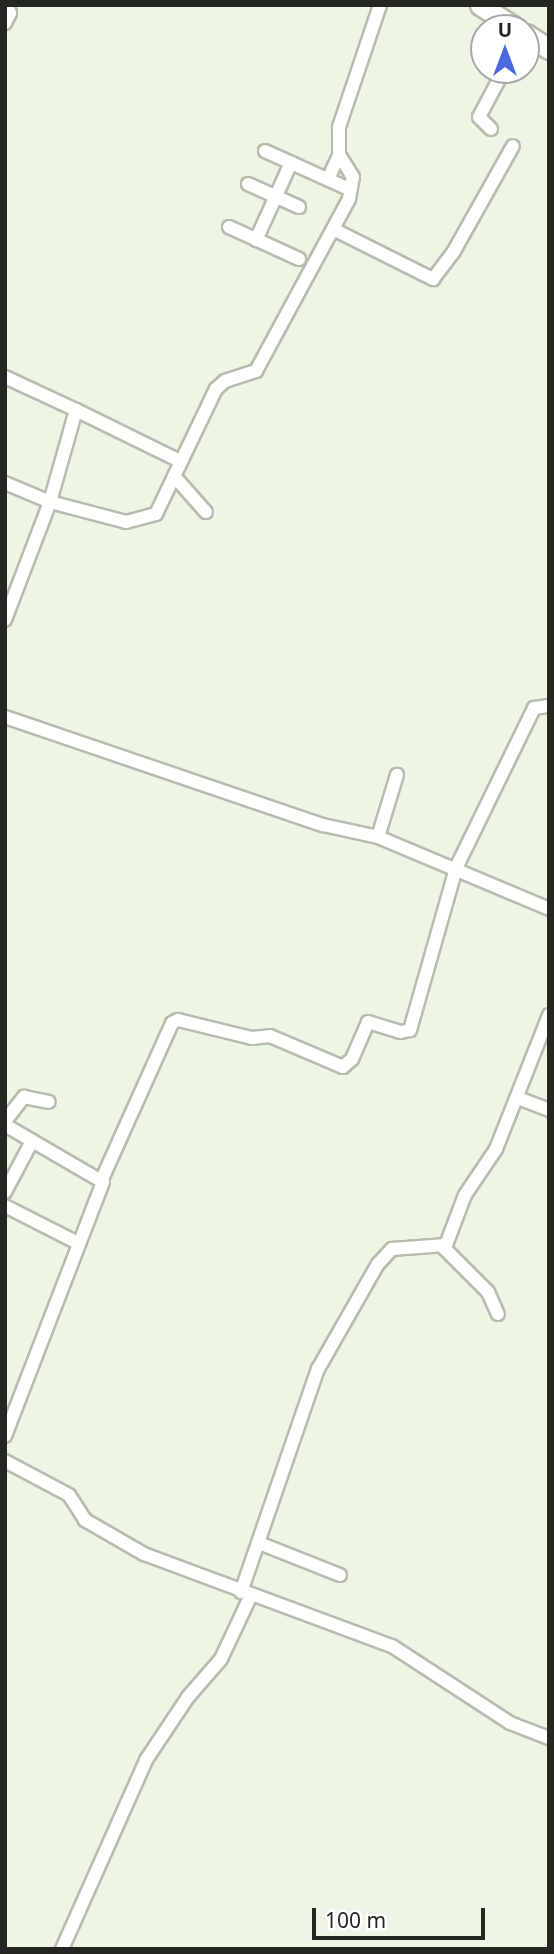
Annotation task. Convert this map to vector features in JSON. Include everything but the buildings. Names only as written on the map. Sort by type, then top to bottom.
[{"type":"street","points":[[5,23],[10,13],[6,5]]},
{"type":"street","points":[[328,179],[339,155],[339,127],[380,5]]},
{"type":"street","points":[[491,129],[479,117],[497,84]]},
{"type":"street","points":[[335,230],[433,279],[454,251],[513,146]]},
{"type":"street","points":[[265,151],[351,190]]},
{"type":"street","points":[[5,483],[50,502],[137,522],[156,514],[216,389],[225,381],[250,374],[260,365],[335,230],[351,190],[352,169],[339,155]]},
{"type":"street","points":[[257,240],[291,163]]},
{"type":"street","points":[[247,184],[299,207]]},
{"type":"street","points":[[229,227],[299,259]]},
{"type":"street","points":[[5,377],[180,461]]},
{"type":"street","points":[[5,620],[50,502],[76,410]]},
{"type":"street","points":[[174,476],[206,512]]},
{"type":"street","points":[[5,1436],[102,1179],[172,1023],[178,1020],[252,1038],[270,1037],[344,1067],[352,1059],[368,1022],[401,1032],[410,1030],[456,868],[534,708],[549,706]]},
{"type":"street","points":[[5,717],[323,825],[378,837],[549,909]]},
{"type":"street","points":[[378,837],[397,775]]},
{"type":"street","points":[[443,1247],[465,1195],[496,1149],[549,1015]]},
{"type":"street","points":[[50,1102],[23,1097],[5,1123],[102,1179]]},
{"type":"street","points":[[518,1098],[549,1110]]},
{"type":"street","points":[[5,1192],[32,1140]]},
{"type":"street","points":[[5,1206],[78,1243]]},
{"type":"street","points":[[62,1949],[146,1760],[188,1697],[221,1659],[246,1594],[259,1543],[306,1396],[378,1264],[397,1247],[443,1247],[488,1292],[498,1314]]},
{"type":"street","points":[[5,1461],[69,1496],[85,1520],[117,1539],[246,1594],[391,1646],[510,1723],[549,1738]]},
{"type":"street","points":[[259,1543],[340,1575]]}]
